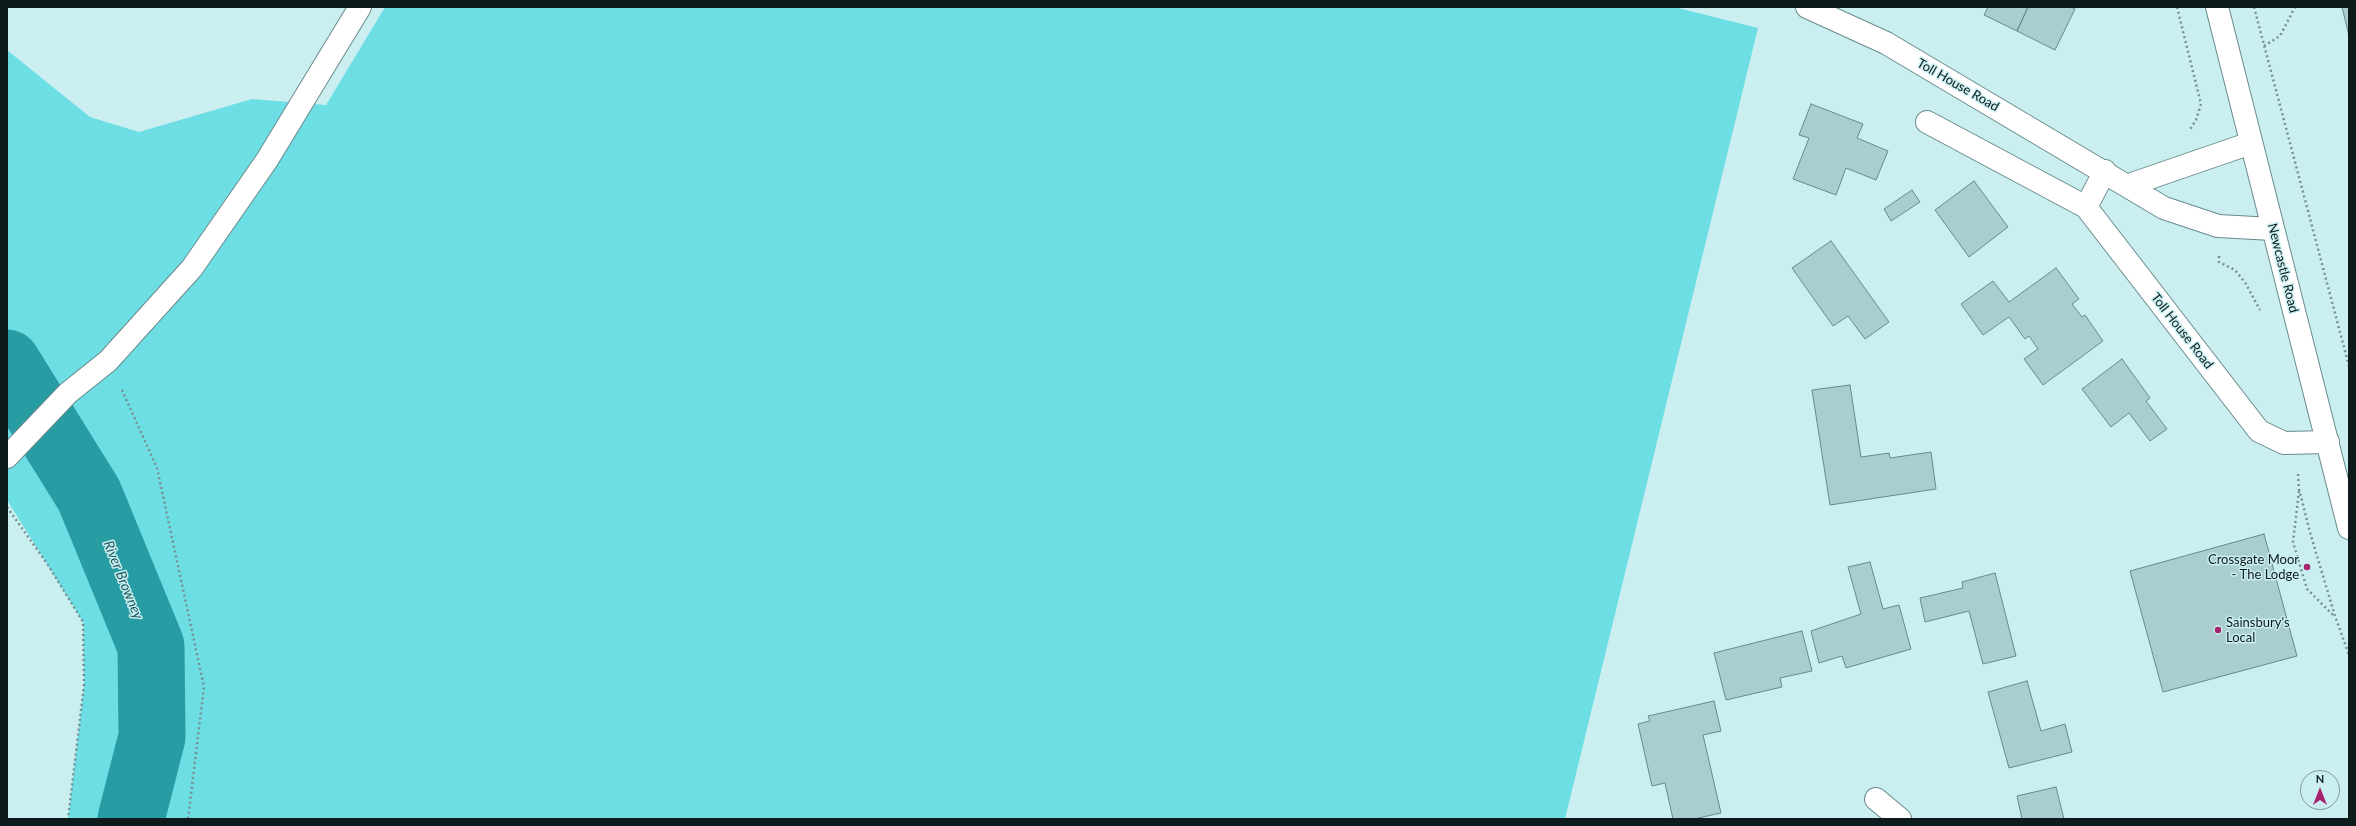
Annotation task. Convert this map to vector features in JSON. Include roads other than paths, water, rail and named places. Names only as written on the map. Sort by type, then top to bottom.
[{"type":"main road","points":[[7,457],[68,393],[108,360],[192,268],[267,160],[360,7]]},
{"type":"main road","name":"Toll House Road","points":[[1807,7],[1886,43],[2129,185],[2164,208],[2218,226],[2273,229]]},
{"type":"main road","name":"Newcastle Road","points":[[2217,7],[2349,528]]},
{"type":"main road","points":[[1927,122],[2086,207],[2105,171]]},
{"type":"main road","points":[[2129,185],[2251,143]]},
{"type":"main road","name":"Toll House Road","points":[[2086,207],[2259,431],[2284,443],[2295,444],[2328,442]]},
{"type":"main road","points":[[1876,799],[1900,819]]},
{"type":"waterway","name":"River Browney","points":[[7,363],[89,495],[151,646],[152,737],[131,819]]},
{"type":"place","name":"Crossgate Moor - The Lodge","points":[[2307,567]]},
{"type":"place","name":"Sainsbury's Local","points":[[2218,630]]}]
